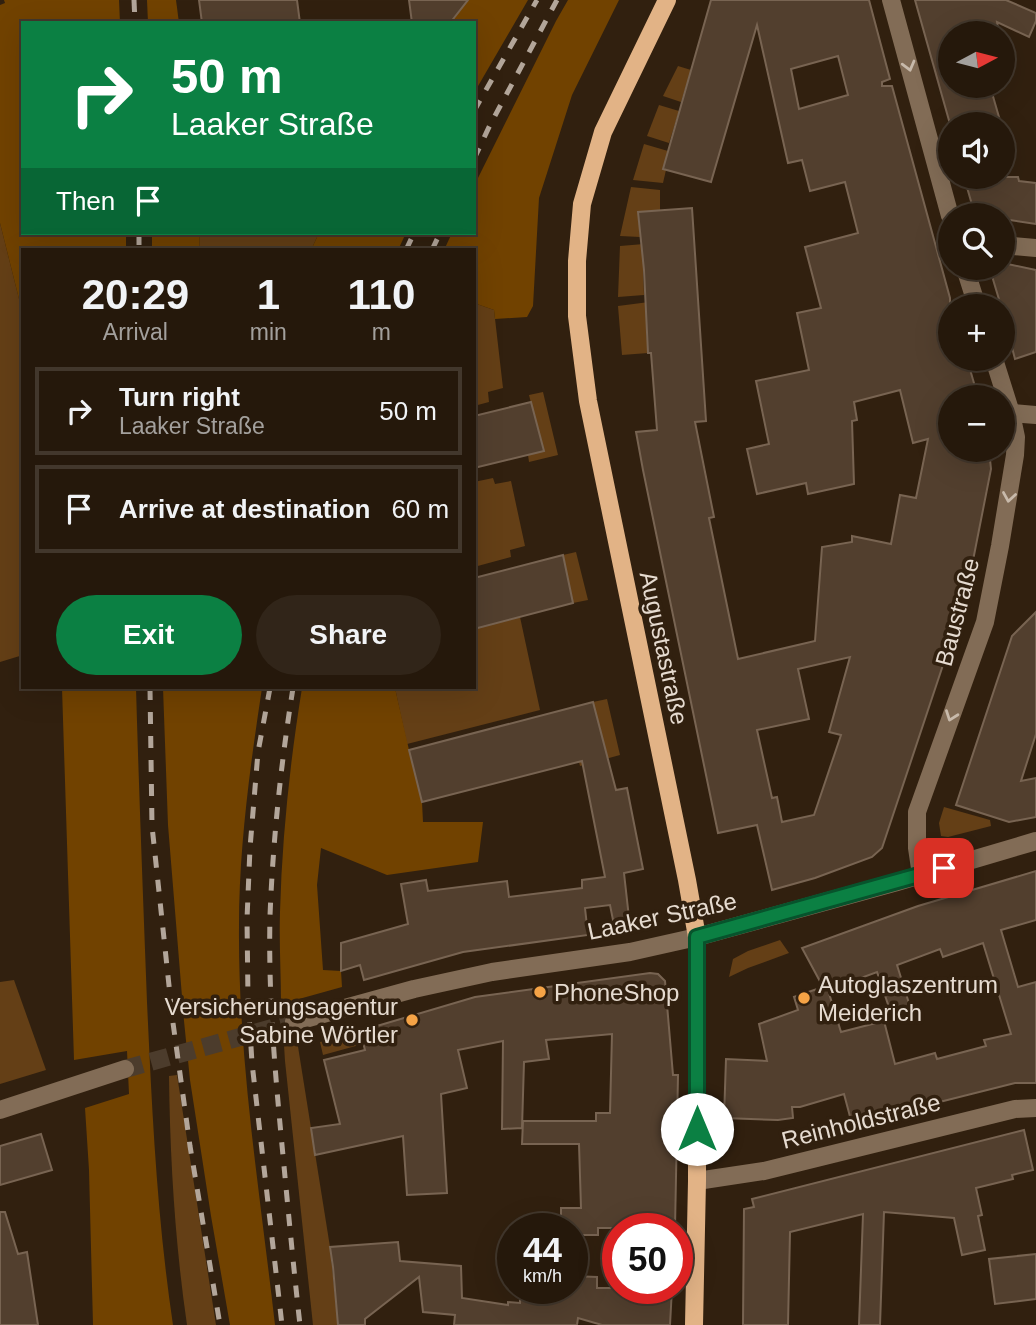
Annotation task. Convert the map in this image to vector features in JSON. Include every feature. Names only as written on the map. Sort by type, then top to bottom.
[{"type":"main road","name":"Augustastraße","points":[[667,0],[603,132],[582,204],[577,261],[577,316],[588,401],[697,937],[694,1325]]},
{"type":"street","points":[[891,0],[946,203]]},
{"type":"street","points":[[1015,246],[1036,248]]},
{"type":"street","points":[[1015,413],[1036,415]]},
{"type":"street","name":"Baustraße","points":[[1015,432],[1015,455]]},
{"type":"street","name":"Baustraße","points":[[921,875],[917,848],[917,811],[985,622],[1014,462]]},
{"type":"street","name":"Laaker Straße","points":[[294,1022],[414,989],[492,972],[630,952],[697,937],[1036,841]]},
{"type":"street","points":[[0,1110],[125,1069]]},
{"type":"street","name":"Reinholdstraße","points":[[697,1181],[764,1171],[1015,1109],[1036,1108]]},
{"type":"shaded area","points":[[4,0],[119,0],[120,21],[21,21],[21,235],[126,235],[126,248],[21,248],[21,307],[0,223],[0,5],[5,3]]},
{"type":"shaded area","points":[[147,0],[176,0],[179,21],[148,21]]},
{"type":"shaded area","points":[[468,0],[528,0],[476,90],[476,21],[452,21]]},
{"type":"shaded area","points":[[568,0],[619,0],[572,95],[539,198],[533,306],[527,317],[495,319],[494,310],[476,304],[476,248],[445,248],[451,235],[476,235],[476,182]]},
{"type":"shaded area","points":[[678,66],[691,70],[681,102],[663,96]]},
{"type":"shaded area","points":[[659,105],[679,111],[669,143],[647,136]]},
{"type":"shaded area","points":[[644,144],[668,151],[663,169],[666,170],[663,183],[633,180]]},
{"type":"shaded area","points":[[631,187],[660,190],[660,210],[638,212],[640,237],[620,236]]},
{"type":"shaded area","points":[[0,223],[21,307],[21,656],[0,662]]},
{"type":"shaded area","points":[[152,235],[200,235],[199,248],[152,248]]},
{"type":"shaded area","points":[[200,235],[318,235],[312,248],[199,248]]},
{"type":"shaded area","points":[[318,235],[405,235],[399,248],[312,248]]},
{"type":"shaded area","points":[[644,244],[644,295],[618,297],[620,246]]},
{"type":"shaded area","points":[[649,302],[650,327],[646,328],[648,353],[622,355],[618,306]]},
{"type":"shaded area","points":[[476,304],[494,310],[503,388],[488,392],[489,402],[476,405]]},
{"type":"shaded area","points":[[543,392],[558,455],[529,462],[528,455],[543,451],[529,395]]},
{"type":"shaded area","points":[[493,478],[495,484],[511,481],[525,546],[510,550],[511,557],[476,566],[476,482]]},
{"type":"shaded area","points":[[576,552],[588,600],[573,603],[563,555]]},
{"type":"shaded area","points":[[520,617],[540,710],[407,744],[395,689],[476,689],[476,628]]},
{"type":"shaded area","points":[[62,689],[136,689],[153,1123],[173,1325],[93,1325],[85,1108],[129,1094],[127,1051],[74,1060]]},
{"type":"shaded area","points":[[163,689],[262,689],[243,837],[239,897],[240,977],[246,1077],[275,1325],[230,1325],[190,1080],[168,825]]},
{"type":"shaded area","points":[[302,689],[395,689],[422,802],[423,822],[483,822],[478,862],[387,875],[321,848],[317,885],[323,970],[341,971],[342,987],[281,1004],[280,924],[290,772]]},
{"type":"shaded area","points":[[607,699],[620,755],[580,766],[579,762],[607,754],[593,702]]},
{"type":"shaded area","points":[[944,807],[990,820],[991,826],[948,837],[941,836],[939,823]]},
{"type":"shaded area","points":[[780,940],[789,953],[729,977],[733,959]]},
{"type":"shaded area","points":[[14,980],[46,1070],[0,1084],[0,982]]},
{"type":"shaded area","points":[[292,1009],[330,1247],[338,1325],[313,1325],[285,1061],[282,1013]]},
{"type":"shaded area","points":[[360,1031],[363,1044],[323,1055],[320,1042]]},
{"type":"shaded area","points":[[177,1075],[216,1325],[187,1325],[176,1232],[171,1138],[169,1076]]},
{"type":"building","points":[[199,0],[297,0],[300,21],[202,21]]},
{"type":"building","points":[[409,0],[468,0],[452,21],[412,21]]},
{"type":"building","points":[[711,0],[869,0],[890,79],[882,82],[882,86],[892,86],[938,254],[938,280],[945,280],[949,294],[938,294],[938,371],[970,371],[975,385],[938,385],[938,462],[990,462],[991,469],[966,596],[882,848],[872,857],[772,890],[757,825],[718,833],[643,470],[636,432],[657,430],[651,353],[648,353],[638,212],[692,208],[706,421],[695,422],[714,517],[709,518],[738,659],[815,641],[822,547],[852,542],[852,536],[891,544],[900,495],[916,498],[928,439],[913,443],[900,390],[854,402],[857,420],[852,421],[854,484],[808,494],[806,483],[757,494],[747,449],[769,444],[756,381],[809,370],[797,313],[821,308],[805,247],[858,233],[845,182],[810,191],[802,160],[788,163],[757,25],[711,182],[663,169]],"holes":[[[838,56],[848,95],[799,109],[791,69]],[[850,657],[829,732],[841,735],[814,815],[782,822],[777,797],[772,798],[757,730],[809,719],[798,669]]]},
{"type":"building","points":[[915,0],[1006,0],[1036,13],[1036,21],[1029,37],[1015,30],[1015,21],[938,21],[938,81]]},
{"type":"building","points":[[943,98],[993,98],[998,112],[947,112]]},
{"type":"building","points":[[1015,177],[1018,177],[1019,181],[1036,183],[1036,224],[1015,221],[1015,203],[972,203],[967,189],[1015,189]]},
{"type":"building","points":[[1015,266],[1036,270],[1036,352],[1015,359],[1015,294],[997,294],[993,280],[1015,280]]},
{"type":"building","points":[[531,402],[544,451],[476,468],[476,416]]},
{"type":"building","points":[[563,555],[573,603],[476,628],[476,577]]},
{"type":"building","points":[[1036,612],[1036,734],[1021,781],[1036,778],[1036,817],[1009,822],[956,805],[1012,636]]},
{"type":"building","points":[[593,702],[616,790],[627,788],[643,869],[624,873],[629,918],[613,920],[610,905],[585,908],[588,935],[463,952],[364,980],[360,965],[341,971],[341,943],[408,924],[401,884],[426,880],[428,891],[507,881],[509,897],[582,888],[582,880],[605,877],[582,761],[422,802],[409,750]]},
{"type":"building","points":[[1036,871],[1036,920],[1001,930],[1018,987],[1036,982],[1036,1083],[1015,1083],[852,1124],[844,1094],[792,1107],[793,1118],[724,1118],[726,1059],[767,1061],[759,1024],[798,1010],[794,997],[823,987],[802,948],[918,906]],"holes":[[[983,943],[1011,1034],[984,1040],[986,1046],[937,1059],[935,1053],[895,1064],[884,1021],[841,1032],[828,990],[877,972],[894,1022],[913,1016],[897,965],[940,949],[943,957]]]},
{"type":"building","points":[[650,973],[658,974],[665,981],[673,1075],[678,1075],[675,1213],[602,1213],[602,1228],[598,1228],[598,1235],[588,1235],[588,1213],[561,1213],[561,1208],[581,1208],[579,1144],[522,1144],[523,1121],[596,1121],[596,1113],[610,1113],[612,1034],[546,1040],[549,1059],[524,1062],[522,1128],[502,1129],[503,1041],[458,1050],[467,1088],[441,1094],[447,1193],[407,1195],[403,1136],[315,1155],[311,1128],[340,1124],[324,1060],[365,1050],[360,1031],[475,997]]},
{"type":"building","points":[[1024,1130],[1033,1170],[1012,1175],[1013,1179],[976,1188],[985,1250],[962,1255],[954,1218],[884,1212],[880,1325],[859,1325],[863,1214],[790,1232],[788,1325],[743,1325],[744,1209],[754,1207],[752,1199]]},
{"type":"building","points":[[41,1134],[52,1170],[0,1185],[0,1146]]},
{"type":"building","points":[[0,1212],[5,1212],[18,1254],[27,1252],[38,1325],[0,1325]]},
{"type":"building","points":[[398,1242],[400,1261],[461,1266],[462,1298],[497,1304],[588,1304],[588,1277],[597,1277],[597,1288],[602,1288],[602,1304],[671,1304],[670,1325],[602,1325],[578,1318],[577,1325],[454,1325],[455,1315],[423,1312],[419,1277],[365,1319],[365,1325],[338,1325],[330,1247]]},
{"type":"building","points":[[1036,1254],[1036,1299],[995,1304],[989,1259]]},
{"type":"tunnel","points":[[125,1069],[294,1022]]},
{"type":"railway","points":[[134,0],[135,21]]},
{"type":"railway","points":[[476,107],[537,0]]},
{"type":"railway","points":[[476,155],[557,0]]},
{"type":"railway","points":[[139,235],[139,248]]},
{"type":"railway","points":[[407,248],[413,235]]},
{"type":"railway","points":[[433,248],[439,235]]},
{"type":"railway","points":[[150,689],[152,826],[173,1023],[190,1146],[220,1325]]},
{"type":"railway","points":[[270,689],[258,752],[250,848],[248,998],[252,1063],[282,1325]]},
{"type":"railway","points":[[293,689],[275,830],[270,947],[271,1010],[300,1325]]},
{"type":"place","name":"PhoneShop","points":[[540,992]]},
{"type":"place","name":"Autoglaszentrum Meiderich","points":[[804,998]]},
{"type":"place","name":"Versicherungsagentur Sabine Wörtler","points":[[412,1020]]},
{"type":"route","points":[[697,1129],[697,937],[944,868]]}]
